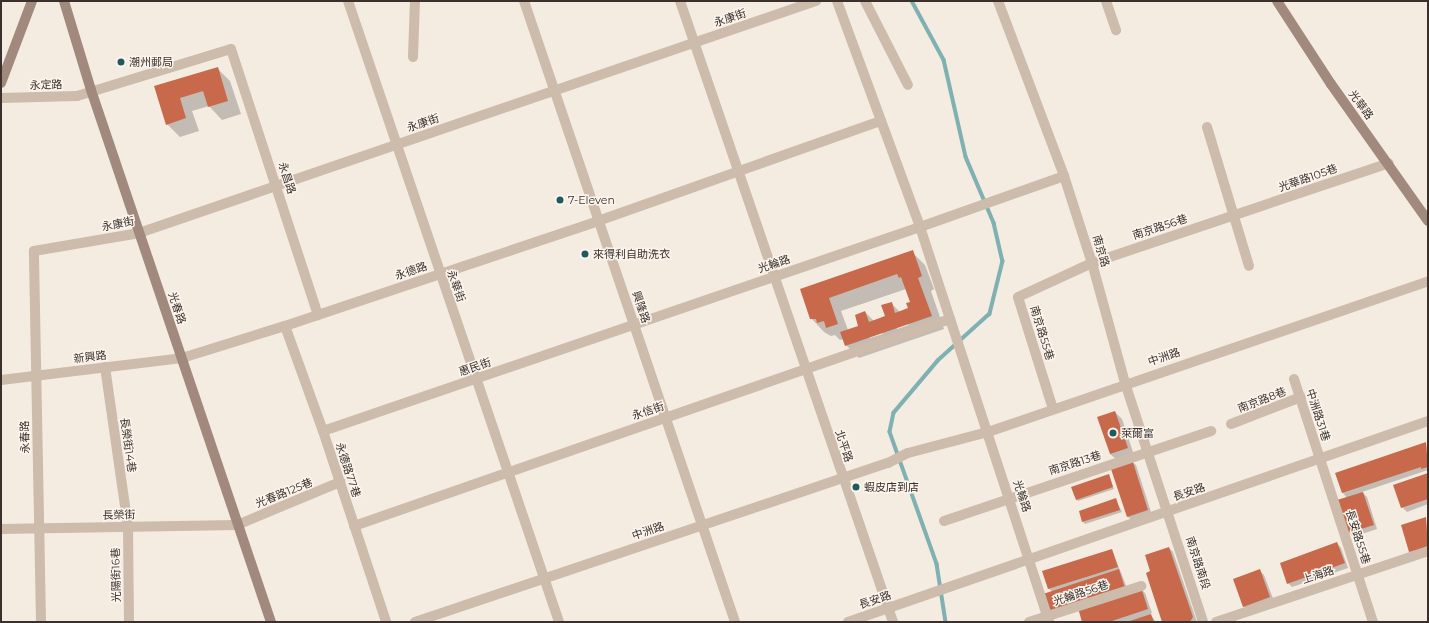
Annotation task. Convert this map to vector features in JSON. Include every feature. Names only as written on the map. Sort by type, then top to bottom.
[{"type":"main road","points":[[1,83],[32,1]]},
{"type":"main road","name":"光春路","points":[[64,1],[91,90],[271,622]]},
{"type":"main road","name":"光華路","points":[[1277,1],[1331,84],[1389,163],[1428,221]]},
{"type":"street","name":"永華街","points":[[348,1],[439,274],[509,472],[559,622]]},
{"type":"street","points":[[413,57],[415,1]]},
{"type":"street","name":"興隆路","points":[[524,1],[556,90],[598,221],[635,325],[735,622]]},
{"type":"street","name":"北平路","points":[[680,1],[776,276],[842,478],[893,622]]},
{"type":"street","name":"永康街","points":[[34,251],[139,233],[277,184],[396,145],[816,1]]},
{"type":"street","points":[[836,1],[920,228],[951,322]]},
{"type":"street","points":[[865,1],[908,85]]},
{"type":"street","name":"南京路","points":[[998,1],[1064,176],[1092,263],[1125,383],[1147,452],[1169,512]]},
{"type":"street","points":[[1106,1],[1116,30]]},
{"type":"street","name":"永定路","points":[[1,98],[77,96],[91,90],[232,49]]},
{"type":"street","name":"永昌路","points":[[232,49],[277,184],[318,315]]},
{"type":"street","name":"永德路","points":[[182,358],[285,326],[598,221],[881,121]]},
{"type":"street","points":[[1207,127],[1235,215],[1249,266]]},
{"type":"street","name":"光華路105巷","points":[[1235,215],[1389,163]]},
{"type":"street","name":"光輪路","points":[[635,325],[920,228],[972,207],[1064,176]]},
{"type":"street","name":"南京路56巷","points":[[1092,263],[1235,215]]},
{"type":"street","name":"永春路","points":[[34,251],[41,622]]},
{"type":"street","name":"南京路55巷","points":[[1053,409],[1018,296],[1092,263]]},
{"type":"street","name":"中洲路","points":[[415,622],[431,619],[545,578],[888,463],[908,453],[988,432],[1125,383],[1428,281]]},
{"type":"street","name":"光輪路","points":[[951,322],[1031,560],[1048,619]]},
{"type":"street","name":"永信街","points":[[354,526],[806,369],[951,322]]},
{"type":"street","name":"惠民街","points":[[323,432],[635,325]]},
{"type":"street","name":"永德路77巷","points":[[285,326],[323,432],[386,622]]},
{"type":"street","name":"新興路","points":[[1,380],[182,358]]},
{"type":"street","name":"長榮街14巷","points":[[105,367],[128,527]]},
{"type":"street","name":"中洲路31巷","points":[[1294,379],[1320,459]]},
{"type":"street","name":"南京路8巷","points":[[1231,424],[1301,397]]},
{"type":"street","name":"長安路","points":[[848,622],[957,586],[1428,421]]},
{"type":"street","points":[[1147,452],[1211,431]]},
{"type":"street","name":"南京路13巷","points":[[944,521],[1010,497],[1147,452]]},
{"type":"street","name":"長安路55巷","points":[[1320,459],[1373,622]]},
{"type":"street","name":"光春路125巷","points":[[237,525],[340,482]]},
{"type":"street","name":"南京路南段","points":[[1169,512],[1204,622]]},
{"type":"street","name":"長榮街","points":[[1,529],[237,525]]},
{"type":"street","name":"光陽街16巷","points":[[128,527],[129,622]]},
{"type":"street","name":"上海路","points":[[1216,622],[1428,551]]},
{"type":"street","name":"光輪路56巷","points":[[1029,622],[1048,619],[1140,586]]},
{"type":"building","points":[[218,67],[228,101],[208,107],[203,91],[180,98],[186,118],[166,125],[154,86]]},
{"type":"building","points":[[913,250],[922,276],[918,278],[932,316],[845,346],[840,332],[858,326],[855,315],[865,311],[869,322],[885,316],[881,305],[892,302],[895,313],[908,308],[906,303],[910,302],[901,277],[899,278],[897,274],[829,298],[838,324],[826,328],[824,321],[817,323],[816,319],[810,319],[800,289]]},
{"type":"building","name":"萊爾富","points":[[1115,411],[1128,448],[1110,454],[1097,417]]},
{"type":"building","points":[[1426,442],[1428,467],[1421,469],[1421,467],[1342,493],[1335,473]]},
{"type":"building","points":[[1132,459],[1148,510],[1127,517],[1110,466]]},
{"type":"building","points":[[1428,473],[1428,499],[1401,508],[1393,485]]},
{"type":"building","points":[[1109,474],[1113,487],[1076,500],[1071,487]]},
{"type":"building","points":[[1363,492],[1374,525],[1348,533],[1337,500]]},
{"type":"building","points":[[1116,498],[1120,510],[1082,522],[1079,511]]},
{"type":"building","points":[[1426,517],[1428,547],[1409,552],[1401,525]]},
{"type":"building","points":[[1337,542],[1345,563],[1287,584],[1280,563]]},
{"type":"building","points":[[1169,547],[1193,617],[1190,622],[1162,622],[1146,573],[1150,571],[1145,555]]},
{"type":"building","points":[[1112,549],[1118,567],[1048,589],[1042,571]]},
{"type":"building","points":[[1119,569],[1125,588],[1050,613],[1043,594]]},
{"type":"building","points":[[1260,569],[1270,597],[1243,607],[1233,579]]},
{"type":"building","points":[[1141,587],[1148,609],[1109,622],[1082,622],[1078,608]]},
{"type":"building","points":[[1151,614],[1154,622],[1127,622]]},
{"type":"waterway","points":[[912,1],[944,60],[966,157],[994,223],[1003,261],[990,314],[938,361],[894,413],[890,432],[937,564],[946,622]]},
{"type":"place","name":"潮州郵局","points":[[121,62]]},
{"type":"place","name":"7-Eleven","points":[[560,200]]},
{"type":"place","name":"來得利自助洗衣","points":[[585,254]]},
{"type":"place","name":"萊爾富","points":[[1113,433]]},
{"type":"place","name":"蝦皮店到店","points":[[856,487]]}]
